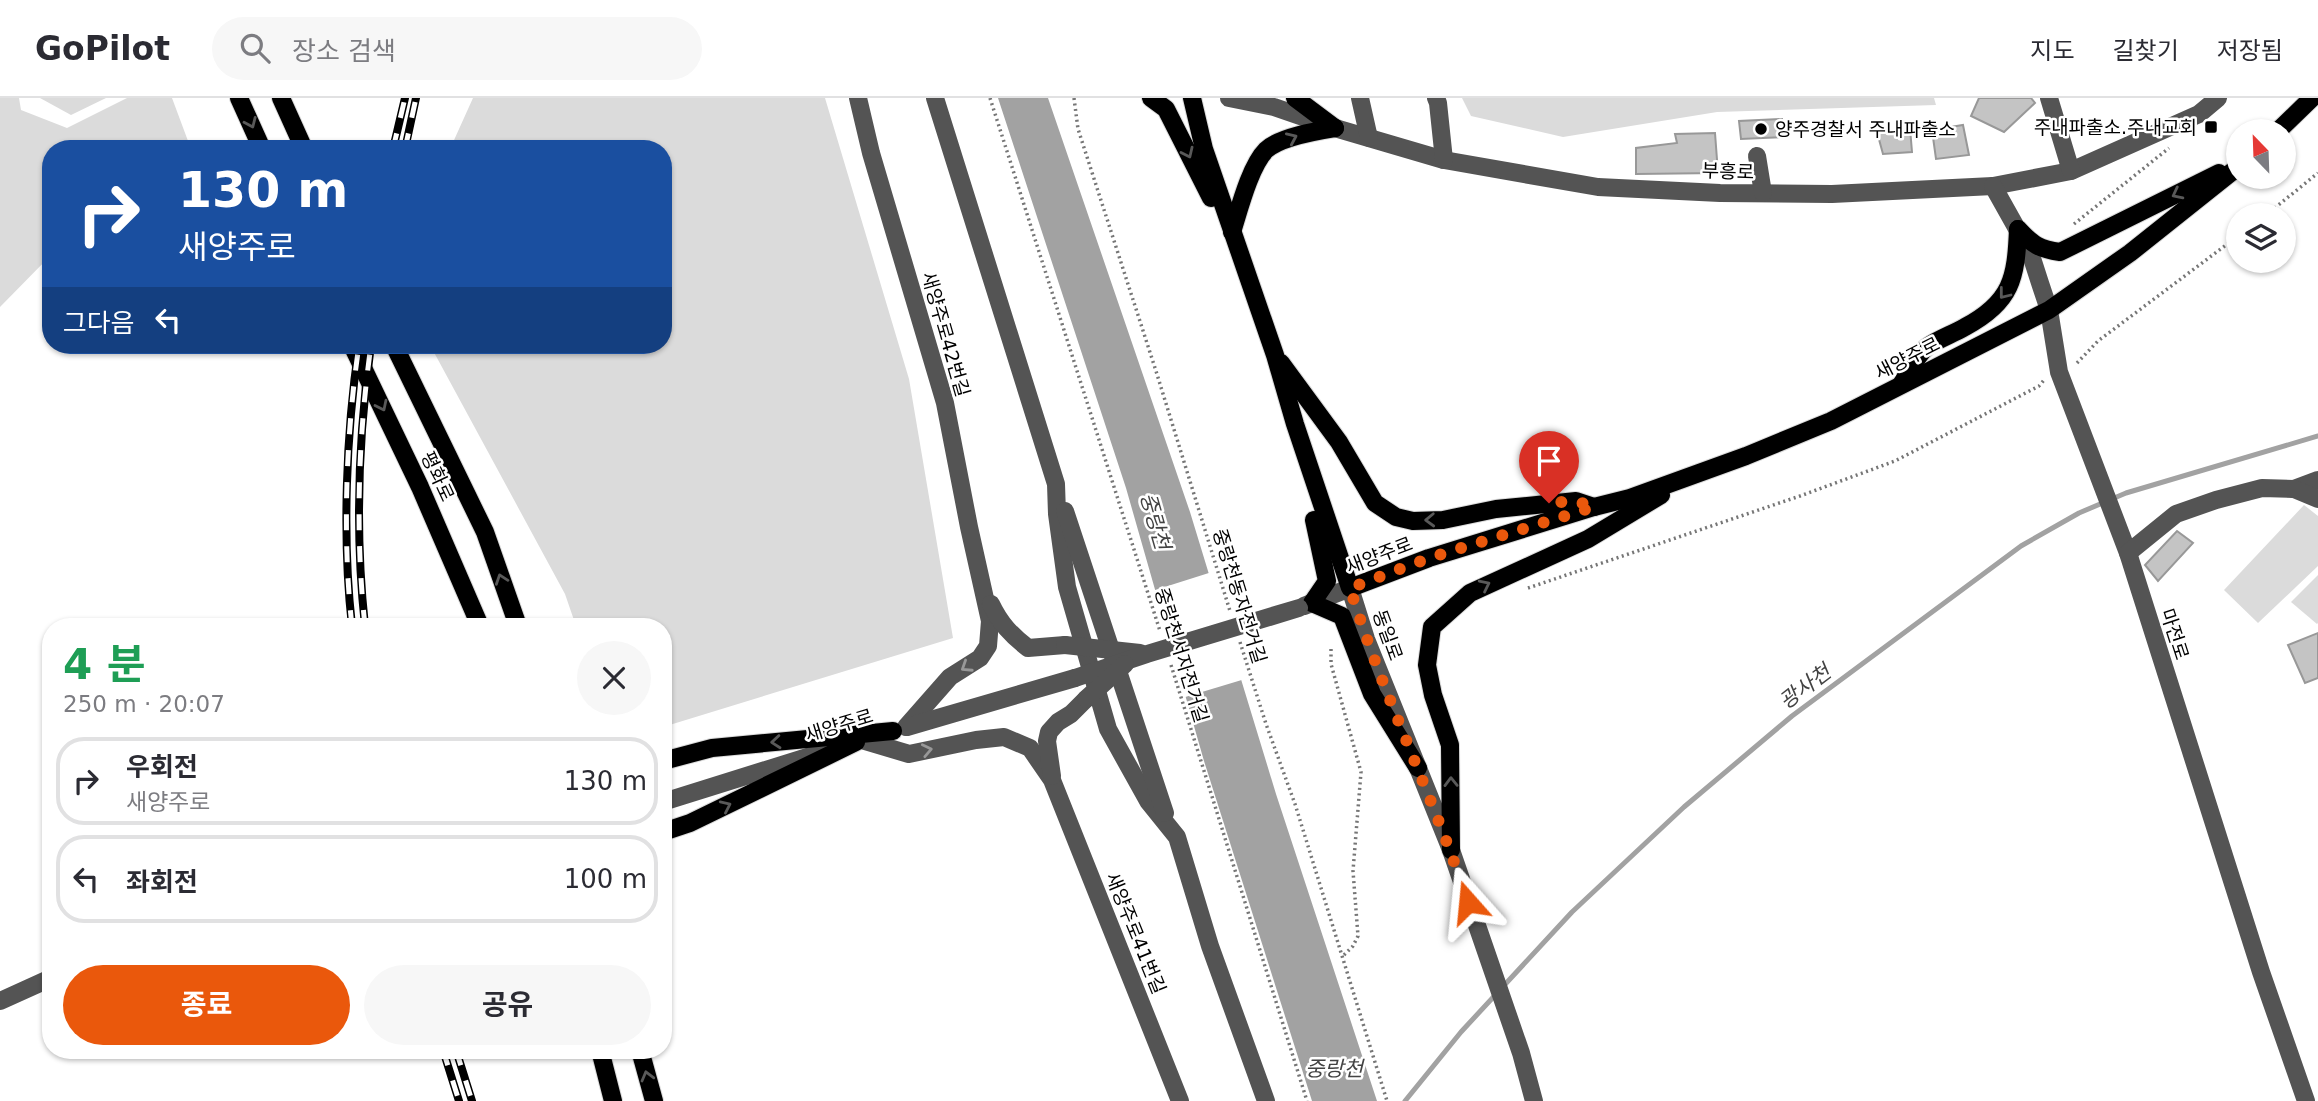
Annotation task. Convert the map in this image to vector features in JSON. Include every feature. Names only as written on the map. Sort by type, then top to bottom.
[{"type":"main road","points":[[239,98],[258,140]]},
{"type":"main road","points":[[281,98],[300,140]]},
{"type":"main road","points":[[1151,98],[1166,109],[1240,252]]},
{"type":"main road","name":"동일로","points":[[1192,98],[1203,149],[1275,355],[1294,424],[1350,588]]},
{"type":"main road","points":[[1295,98],[1335,128]]},
{"type":"main road","points":[[2290,119],[2312,98]]},
{"type":"main road","points":[[1232,232],[1250,176],[1267,150],[1301,134],[1335,128]]},
{"type":"main road","points":[[2018,229],[2032,244],[2044,250],[2060,252],[2226,171]]},
{"type":"main road","points":[[2049,310],[2130,253],[2226,175]]},
{"type":"main road","points":[[1901,384],[1926,348],[1970,325],[2002,299],[2011,285],[2017,263],[2018,229]]},
{"type":"main road","name":"새양주로","points":[[1350,588],[1429,558],[1630,498],[1698,474],[1831,421],[2049,310]]},
{"type":"main road","name":"평화로","points":[[356,354],[421,487],[478,618]]},
{"type":"main road","name":"평화로","points":[[398,354],[485,532],[515,618]]},
{"type":"main road","points":[[1275,355],[1339,442],[1375,503],[1396,517],[1413,521],[1443,520],[1496,509],[1576,501],[1594,507]]},
{"type":"main road","points":[[1294,424],[1327,581],[1306,606],[1342,616],[1372,694],[1418,768]]},
{"type":"main road","points":[[1451,850],[1450,745],[1433,695],[1427,665],[1432,627],[1470,593],[1588,539],[1698,474]]},
{"type":"main road","points":[[672,759],[712,748],[899,729]]},
{"type":"main road","points":[[672,828],[722,808],[859,741]]},
{"type":"main road","points":[[602,1059],[613,1101]]},
{"type":"main road","points":[[642,1059],[654,1101]]},
{"type":"street","name":"새양주로42번길","points":[[858,98],[871,153],[945,403],[968,527],[982,585]]},
{"type":"street","points":[[935,98],[1056,484],[1170,829]]},
{"type":"street","name":"부흥로","points":[[1229,98],[1274,107],[1444,160],[1598,187],[1832,194],[1993,186],[2071,171],[2199,114],[2218,98]]},
{"type":"street","points":[[1360,98],[1369,138]]},
{"type":"street","points":[[1436,98],[1444,160]]},
{"type":"street","points":[[2049,98],[2071,171]]},
{"type":"street","points":[[1757,156],[1763,193]]},
{"type":"street","name":"마전로","points":[[1993,186],[2030,252],[2049,310],[2059,372],[2124,544],[2305,1101]]},
{"type":"street","points":[[2294,489],[2318,480]]},
{"type":"street","points":[[1056,484],[1057,514],[1067,587],[1108,729],[1149,801],[1177,838],[1210,946],[1266,1101]]},
{"type":"street","points":[[2124,544],[2176,514],[2262,488],[2294,489],[2318,499]]},
{"type":"street","points":[[982,585],[1000,621],[1014,638],[1028,648],[1065,645],[1139,657]]},
{"type":"street","points":[[899,729],[950,677],[980,659],[988,646],[990,621],[982,585]]},
{"type":"street","name":"새양주로","points":[[672,799],[1075,678],[1306,606],[1350,588]]},
{"type":"street","name":"동일로","points":[[1350,588],[1366,639],[1451,850],[1521,1053],[1534,1101]]},
{"type":"street","points":[[1052,780],[1047,741],[1049,732],[1139,657]]},
{"type":"street","points":[[859,741],[909,754],[1004,737],[1030,748],[1052,780]]},
{"type":"street","name":"새양주로41번길","points":[[1052,780],[1180,1101]]},
{"type":"street","points":[[0,1001],[42,982]]},
{"type":"path","name":"중랑천서자전거길","points":[[990,98],[1161,635]]},
{"type":"path","name":"중랑천동자전거길","points":[[1074,98],[1078,129],[1230,612]]},
{"type":"path","points":[[2067,230],[2178,141]]},
{"type":"path","points":[[2281,203],[2318,173]]},
{"type":"path","points":[[2077,363],[2098,341],[2226,245]]},
{"type":"path","points":[[1520,590],[1742,516],[1895,461],[2039,386],[2043,380]]},
{"type":"path","name":"중랑천동자전거길","points":[[1239,638],[1343,956],[1387,1101]]},
{"type":"path","points":[[1331,649],[1331,664],[1361,772],[1353,870],[1358,936],[1343,956]]},
{"type":"path","name":"중랑천서자전거길","points":[[1169,660],[1307,1101]]},
{"type":"shaded area","points":[[0,98],[19,98],[21,110],[67,128],[127,98],[172,98],[188,140],[42,140],[42,264],[0,307]]},
{"type":"shaded area","points":[[40,98],[106,98],[71,115]]},
{"type":"shaded area","points":[[473,98],[825,98],[909,379],[953,638],[672,724],[672,618],[573,618],[565,594],[435,354],[672,354],[672,140],[454,140]]},
{"type":"shaded area","points":[[1462,98],[1934,98],[1936,105],[1717,112],[1563,137],[1471,116]]},
{"type":"shaded area","points":[[2304,505],[2318,516],[2318,566],[2258,623],[2224,590]]},
{"type":"shaded area","points":[[2318,575],[2318,623],[2317,624],[2291,602]]},
{"type":"water","name":"중랑천","points":[[998,98],[1048,98],[1190,512],[1276,794],[1377,1101],[1312,1101],[1204,761],[1126,488]]},
{"type":"pier","points":[[1212,572],[1245,679],[1182,698],[1152,591]]},
{"type":"building","points":[[1979,98],[2031,98],[2035,103],[2004,132],[1971,116]]},
{"type":"building","name":"양주경찰서 주내파출소","points":[[1782,119],[1783,137],[1741,139],[1739,121]]},
{"type":"building","points":[[1963,125],[1969,155],[1936,159],[1932,130]]},
{"type":"building","points":[[1910,128],[1912,152],[1883,154],[1877,132]]},
{"type":"building","points":[[1715,133],[1718,173],[1636,174],[1636,148],[1677,143],[1675,134]]},
{"type":"building","points":[[2177,531],[2193,543],[2158,581],[2145,565]]},
{"type":"building","points":[[2318,633],[2318,678],[2305,683],[2288,645]]},
{"type":"waterway","name":"광사천","points":[[1405,1101],[1461,1032],[1572,912],[1684,807],[1792,716],[2021,546],[2079,513],[2126,493],[2318,436]]},
{"type":"railway","points":[[395,140],[405,98]]},
{"type":"railway","points":[[407,140],[416,98]]},
{"type":"railway","points":[[351,618],[346,522],[351,414],[358,354]]},
{"type":"railway","points":[[364,618],[359,486],[370,354]]},
{"type":"railway","points":[[446,1059],[459,1101]]},
{"type":"railway","points":[[459,1059],[472,1101]]},
{"type":"place","name":"주내파출소.주내교회","points":[[2211,127]]},
{"type":"place","name":"양주경찰서 주내파출소","points":[[1761,129]]},
{"type":"route","points":[[1468,902],[1451,850],[1366,639],[1350,588],[1429,558],[1594,507],[1576,501],[1549,503]]}]
